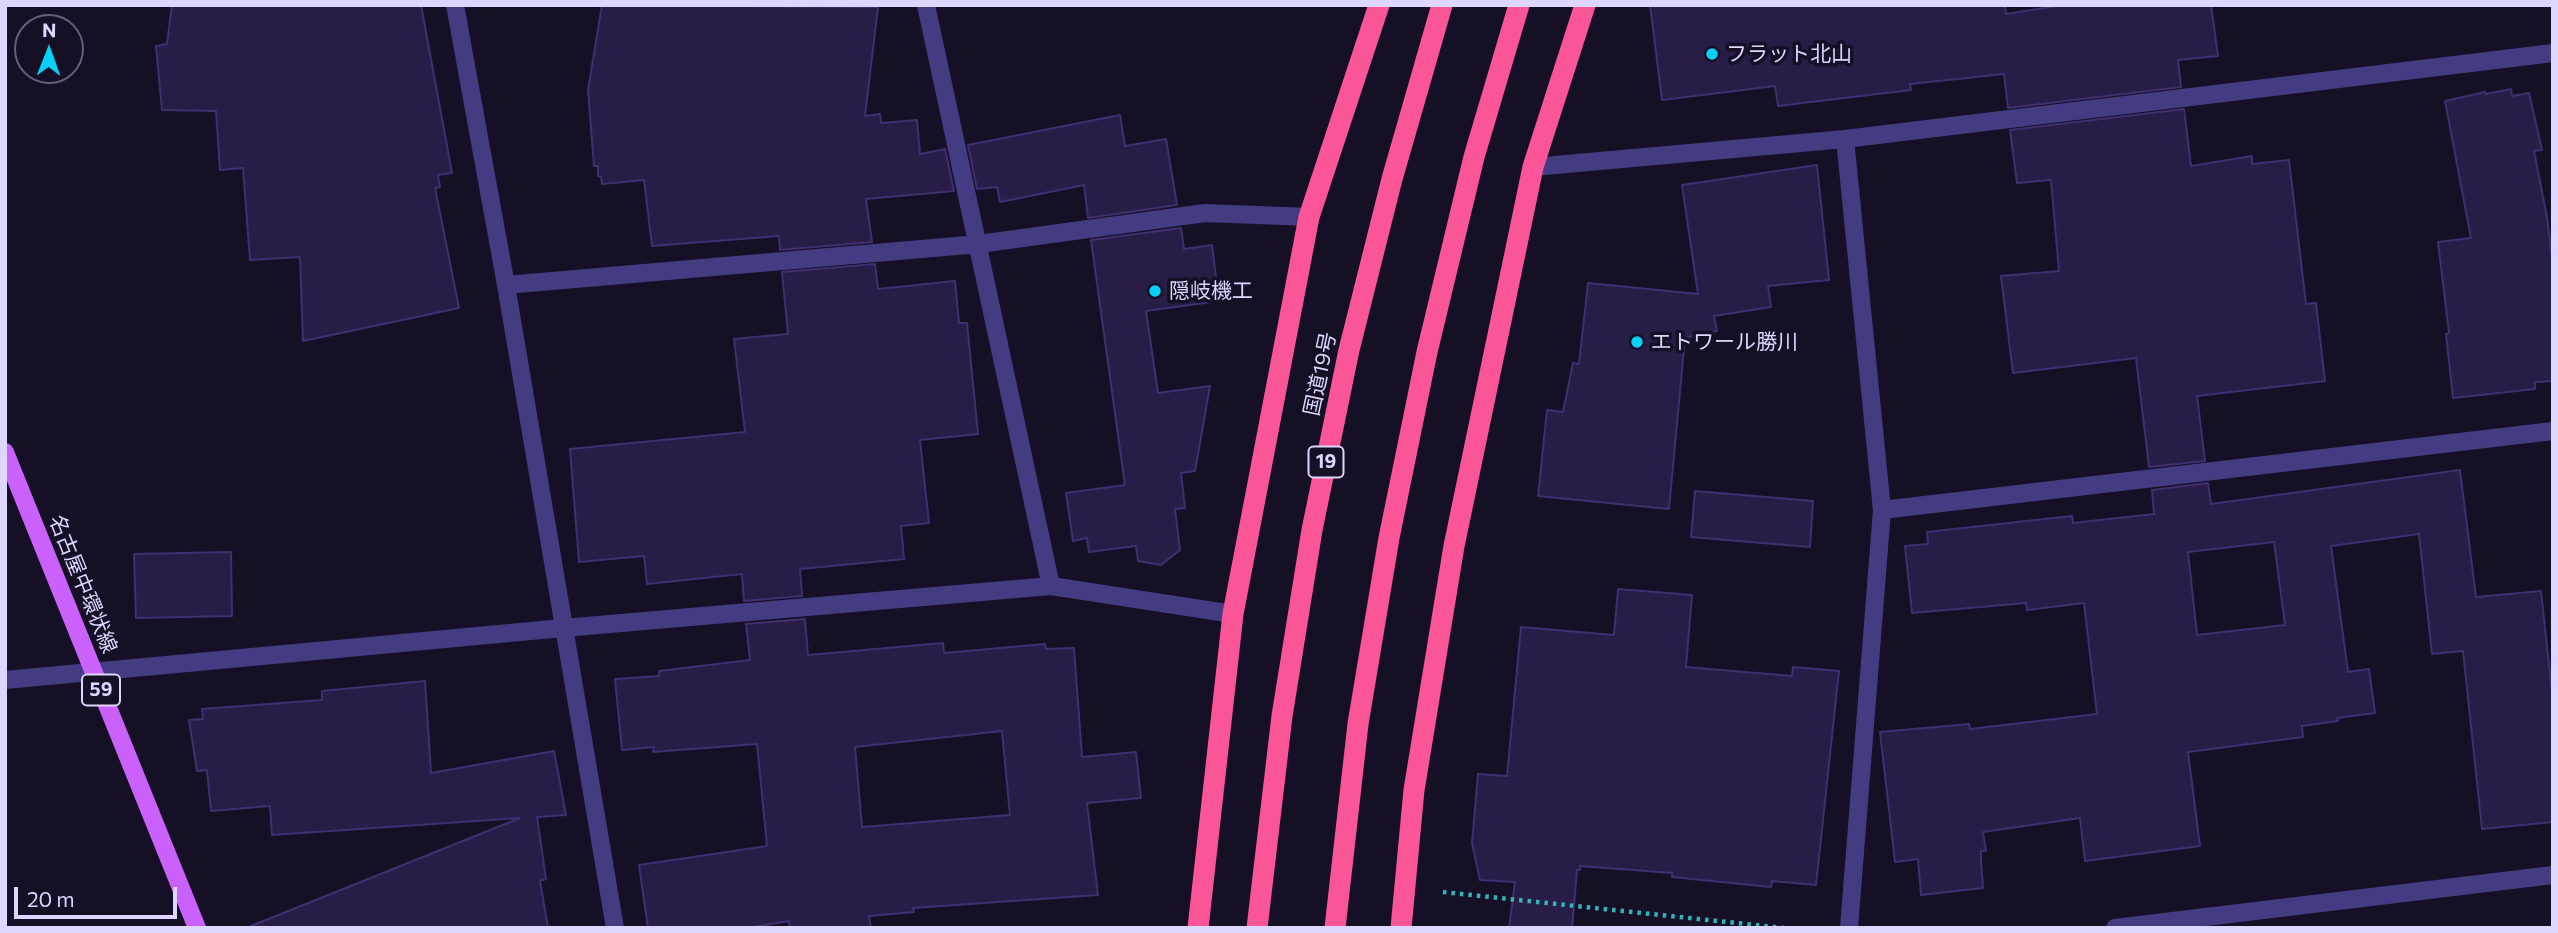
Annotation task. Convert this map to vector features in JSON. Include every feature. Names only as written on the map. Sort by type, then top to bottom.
[{"type":"highway","points":[[1198,928],[1233,614],[1309,217],[1379,5]]},
{"type":"highway","name":"国道19号","points":[[1257,928],[1282,716],[1312,530],[1349,350],[1392,179],[1442,5]]},
{"type":"highway","points":[[1335,928],[1358,724],[1394,512],[1427,352],[1474,157],[1519,5]]},
{"type":"highway","points":[[1401,928],[1414,790],[1454,546],[1533,167],[1584,5]]},
{"type":"main road","name":"名古屋中環状線","points":[[5,452],[197,928]]},
{"type":"street","points":[[455,5],[506,285],[615,928]]},
{"type":"street","points":[[926,5],[1051,586]]},
{"type":"street","points":[[1533,167],[1845,139],[2553,53]]},
{"type":"street","points":[[1845,139],[1882,509],[1849,928]]},
{"type":"street","points":[[506,285],[979,244],[1205,213],[1309,217]]},
{"type":"street","points":[[1882,509],[2553,431]]},
{"type":"street","points":[[5,680],[1051,586],[1233,614]]},
{"type":"street","points":[[2115,928],[2553,875]]},
{"type":"path","points":[[1405,889],[1784,928]]},
{"type":"building","points":[[172,5],[421,5],[452,173],[438,175],[440,187],[435,188],[459,308],[303,341],[300,257],[250,260],[243,168],[220,170],[216,111],[162,110],[156,46],[167,44]]},
{"type":"building","points":[[602,5],[878,7],[865,116],[880,114],[881,123],[917,120],[920,154],[945,149],[954,191],[866,199],[872,242],[780,250],[779,236],[652,246],[644,180],[602,184],[601,177],[598,176],[598,166],[594,166],[588,90]]},
{"type":"building","points":[[1650,5],[2005,5],[2006,14],[2063,5],[2211,5],[2218,56],[2178,60],[2181,87],[2008,108],[2004,74],[1910,84],[1911,90],[1778,106],[1775,86],[1662,100]]},
{"type":"building","points":[[2511,89],[2512,96],[2529,93],[2542,150],[2534,151],[2553,266],[2553,381],[2535,382],[2535,389],[2453,398],[2446,334],[2449,333],[2438,242],[2471,238],[2445,101]]},
{"type":"building","points":[[2184,109],[2191,166],[2252,156],[2252,164],[2289,160],[2306,304],[2316,303],[2325,381],[2197,396],[2205,461],[2149,467],[2136,358],[2013,373],[2001,276],[2059,271],[2051,180],[2017,183],[2010,130]]},
{"type":"building","points":[[1120,115],[1125,146],[1166,139],[1177,205],[1088,218],[1084,185],[1000,202],[997,187],[977,189],[968,145]]},
{"type":"building","points":[[1817,165],[1829,280],[1768,286],[1771,307],[1714,316],[1717,331],[1685,338],[1669,509],[1538,496],[1547,410],[1563,412],[1573,363],[1579,364],[1588,283],[1698,294],[1682,185]]},
{"type":"building","points":[[1181,228],[1184,249],[1212,245],[1219,301],[1146,311],[1158,393],[1210,386],[1195,471],[1181,473],[1185,508],[1175,509],[1180,550],[1161,565],[1138,561],[1136,546],[1089,552],[1087,538],[1073,541],[1066,493],[1125,485],[1091,240]]},
{"type":"building","points":[[875,264],[878,289],[955,281],[959,323],[967,323],[978,434],[920,440],[929,523],[901,526],[904,559],[800,569],[802,596],[744,601],[742,574],[647,584],[644,556],[579,562],[570,449],[745,432],[734,339],[788,334],[782,272]]},
{"type":"building","points":[[2460,470],[2476,597],[2541,591],[2553,702],[2553,822],[2482,829],[2463,651],[2432,654],[2419,534],[2331,546],[2348,672],[2369,669],[2375,713],[2302,726],[2303,737],[2188,752],[2200,846],[2085,861],[2080,818],[1983,832],[1986,851],[1981,851],[1983,888],[1921,895],[1918,859],[1895,862],[1880,732],[1969,724],[1970,729],[2097,714],[2084,603],[2027,610],[2026,603],[1912,613],[1905,546],[1928,544],[1927,532],[2072,516],[2073,523],[2154,514],[2152,490],[2208,483],[2211,504]],"holes":[[[2274,542],[2285,625],[2197,635],[2188,552]]]},
{"type":"building","points":[[1695,491],[1813,501],[1810,547],[1691,537]]},
{"type":"building","points":[[231,552],[232,616],[136,618],[134,554]]},
{"type":"building","points":[[1618,589],[1692,595],[1686,667],[1792,676],[1793,667],[1839,671],[1816,885],[1772,881],[1771,887],[1672,877],[1672,873],[1580,866],[1580,870],[1577,870],[1572,928],[1509,928],[1515,882],[1480,880],[1472,843],[1478,774],[1507,776],[1521,627],[1614,635]]},
{"type":"building","points":[[805,619],[808,655],[943,643],[944,653],[1045,644],[1046,649],[1074,648],[1082,757],[1136,752],[1141,798],[1087,803],[1098,895],[913,908],[914,912],[869,916],[871,928],[790,928],[789,921],[747,928],[648,928],[639,865],[767,846],[757,744],[653,752],[654,747],[622,750],[615,679],[659,676],[659,671],[750,660],[746,624]],"holes":[[[1002,731],[1010,815],[862,827],[855,747]]]},
{"type":"building","points":[[425,681],[431,773],[554,751],[566,815],[537,817],[546,879],[540,881],[548,928],[251,928],[520,818],[272,835],[270,806],[211,811],[207,770],[197,771],[189,720],[203,719],[202,709],[322,700],[322,691]]},
{"type":"place","name":"フラット北山","points":[[1712,54]]},
{"type":"place","name":"隠岐機工","points":[[1155,291]]},
{"type":"place","name":"エトワール勝川","points":[[1637,342]]}]
